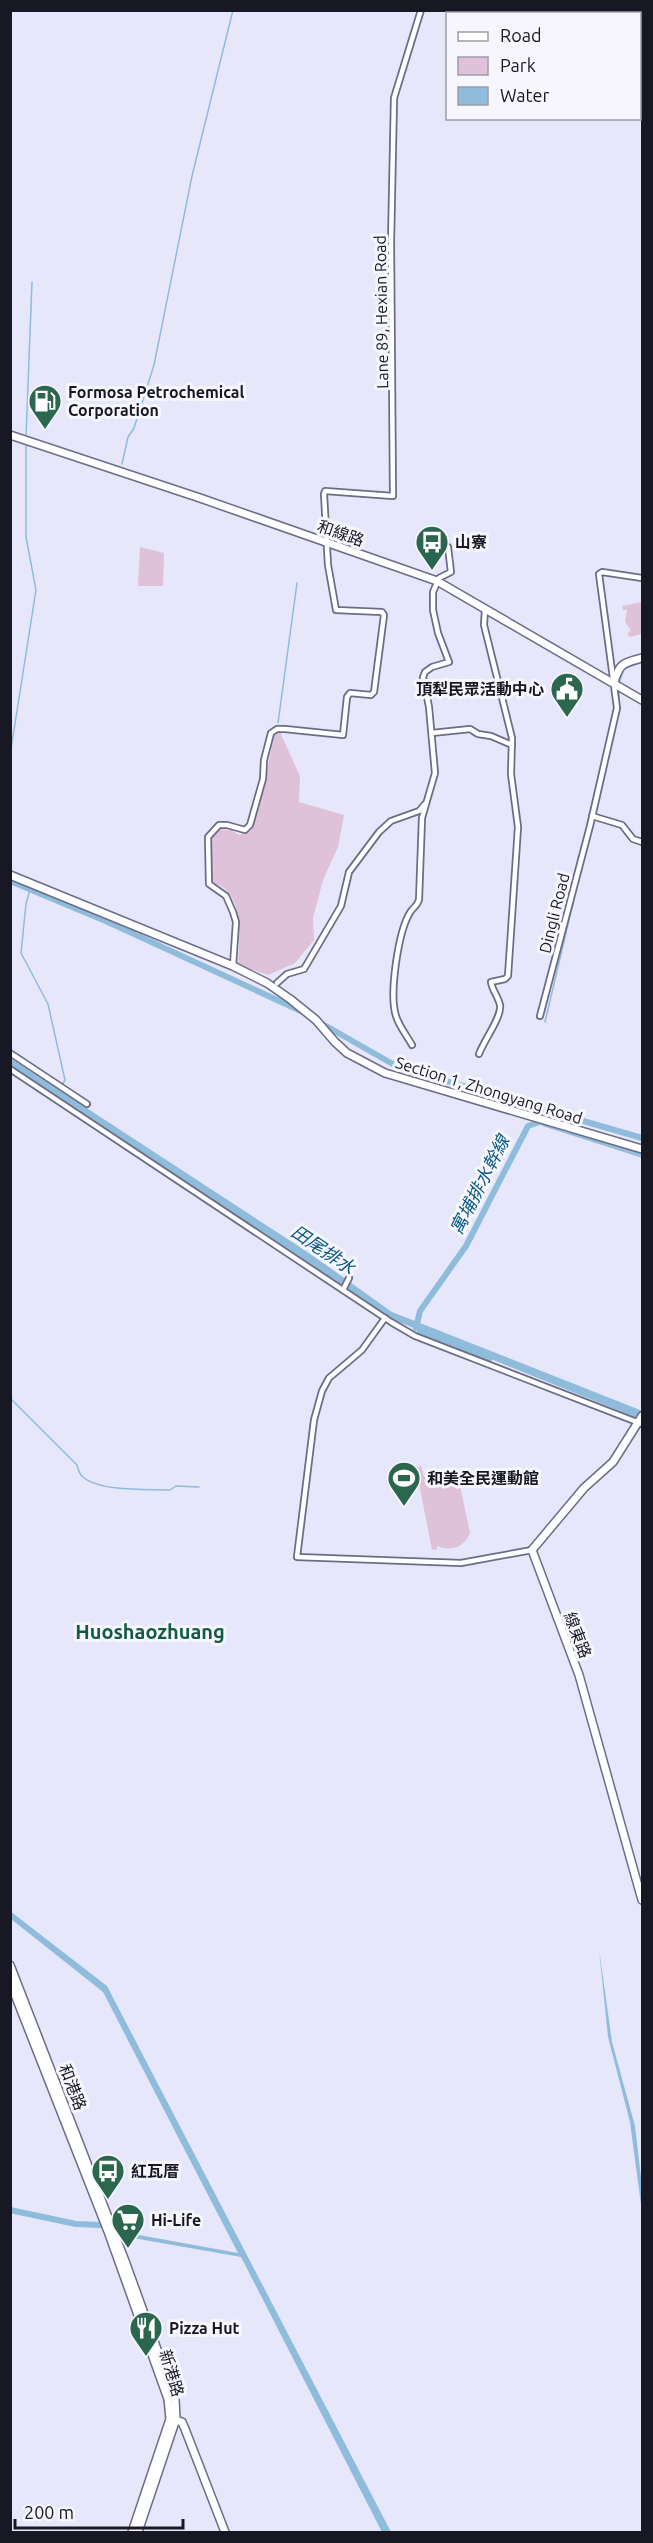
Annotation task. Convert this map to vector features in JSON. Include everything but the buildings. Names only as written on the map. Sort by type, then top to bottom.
[{"type":"main road","name":"和線路","points":[[10,435],[437,581],[642,700]]},
{"type":"main road","points":[[614,682],[617,669],[623,663],[642,658]]},
{"type":"main road","points":[[10,875],[233,966]]},
{"type":"main road","name":"Section 1, Zhongyang Road","points":[[233,966],[267,984],[316,1020],[348,1053],[398,1078],[642,1149]]},
{"type":"main road","points":[[532,1550],[584,1488],[613,1462],[641,1421]]},
{"type":"main road","name":"線東路","points":[[532,1550],[579,1675],[642,1900]]},
{"type":"main road","name":"和港路","points":[[10,1965],[107,2220]]},
{"type":"main road","name":"和港路","points":[[10,1982],[107,2220]]},
{"type":"main road","name":"新港路","points":[[107,2220],[164,2386],[173,2419]]},
{"type":"main road","points":[[132,2532],[173,2419]]},
{"type":"main road","points":[[138,2532],[173,2419]]},
{"type":"main road","points":[[173,2419],[182,2422],[186,2428],[225,2532]]},
{"type":"street","name":"Lane 89, Hexian Road","points":[[327,543],[324,491],[393,496],[391,243],[394,98],[421,10]]},
{"type":"street","points":[[233,966],[236,922],[226,896],[209,884],[208,837],[219,825],[245,830],[250,825],[263,779],[264,760],[271,733],[277,729],[285,729],[343,735],[346,697],[350,693],[371,695],[374,692],[384,615],[382,612],[336,610],[328,565],[327,543]]},
{"type":"street","points":[[412,1045],[397,1019],[393,1005],[393,980],[403,931],[411,910],[419,900],[422,818],[435,773],[432,733],[423,677],[425,672],[447,664],[449,658],[438,633],[433,610],[433,592],[437,581],[443,575],[451,572],[448,547]]},
{"type":"street","name":"Dingli Road","points":[[540,1016],[592,816],[617,708],[599,574],[602,572],[642,578]]},
{"type":"street","points":[[478,1054],[500,1009],[491,982],[507,978],[512,945],[518,827],[511,774],[511,730],[484,626],[485,609]]},
{"type":"street","points":[[432,733],[470,729],[478,734],[512,744]]},
{"type":"street","points":[[277,983],[287,974],[304,969],[341,906],[349,872],[379,832],[391,821],[419,811],[426,802]]},
{"type":"street","points":[[592,816],[622,825],[633,839],[642,842]]},
{"type":"street","points":[[10,1053],[87,1104]]},
{"type":"street","points":[[10,1069],[415,1336],[641,1421]]},
{"type":"street","points":[[343,1290],[349,1279]]},
{"type":"street","points":[[385,1318],[370,1341],[354,1358],[329,1378],[322,1391],[315,1420],[297,1557],[461,1563],[532,1550]]},
{"type":"green space","points":[[140,547],[164,553],[163,586],[138,586]]},
{"type":"green space","points":[[642,602],[642,634],[629,637],[628,632],[631,631],[625,622],[627,610],[623,610],[622,606]]},
{"type":"green space","points":[[280,732],[300,776],[299,802],[344,815],[338,847],[323,880],[313,918],[314,940],[295,963],[268,975],[238,965],[239,924],[235,904],[223,887],[211,882],[211,841],[216,829],[231,830],[239,835],[251,831],[265,781],[274,736]]},
{"type":"green space","points":[[421,1466],[424,1477],[443,1470],[452,1473],[459,1481],[470,1533],[457,1547],[437,1546],[437,1549],[432,1550],[416,1468]]},
{"type":"water","points":[[10,1058],[312,1255],[392,1312],[642,1411],[642,1420],[394,1320],[11,1067]]},
{"type":"water","points":[[10,1911],[107,1986],[391,2532],[382,2532],[241,2257],[133,2238],[118,2233],[116,2227],[128,2233],[238,2253],[103,1992],[11,1919]]},
{"type":"water","points":[[599,1949],[612,2042],[635,2126],[642,2186],[642,2212],[630,2122],[608,2037]]},
{"type":"waterway","points":[[122,464],[128,437],[134,428],[154,365],[192,176],[233,10]]},
{"type":"waterway","points":[[26,437],[32,282]]},
{"type":"waterway","points":[[11,749],[36,590],[26,537],[26,445]]},
{"type":"waterway","points":[[278,723],[297,583]]},
{"type":"waterway","points":[[619,683],[624,669],[642,662]]},
{"type":"waterway","points":[[619,691],[619,704]]},
{"type":"waterway","points":[[605,771],[619,709]]},
{"type":"waterway","points":[[545,1022],[581,869]]},
{"type":"waterway","points":[[10,881],[108,922],[303,1012]]},
{"type":"waterway","points":[[30,889],[26,904],[21,953],[48,1004],[65,1080],[62,1085]]},
{"type":"waterway","points":[[319,1022],[398,1067],[642,1138]]},
{"type":"waterway","name":"寓埔排水幹線","points":[[416,1328],[420,1311],[466,1246],[528,1126],[542,1121],[545,1123]]},
{"type":"waterway","name":"寓埔排水幹線","points":[[542,1125],[642,1157]]},
{"type":"waterway","name":"寓埔排水幹線","points":[[572,1132],[642,1153]]},
{"type":"waterway","name":"田尾排水","points":[[422,1332],[487,1359]]},
{"type":"waterway","points":[[10,1398],[77,1465],[82,1476],[91,1482],[137,1489],[170,1490],[176,1486],[199,1487]]},
{"type":"waterway","points":[[10,2210],[76,2224],[101,2225],[110,2228]]},
{"type":"place","name":"Formosa Petrochemical Corporation","points":[[45,430]]},
{"type":"place","name":"山寮","points":[[432,571]]},
{"type":"place","name":"頂犁民眾活動中心","points":[[567,718]]},
{"type":"place","name":"和美全民運動館","points":[[404,1507]]},
{"type":"place","name":"紅瓦厝","points":[[108,2200]]},
{"type":"place","name":"Hi-Life","points":[[128,2249]]},
{"type":"place","name":"Pizza Hut","points":[[146,2357]]},
{"type":"district","name":"Huoshaozhuang","points":[[150,1632]]}]
